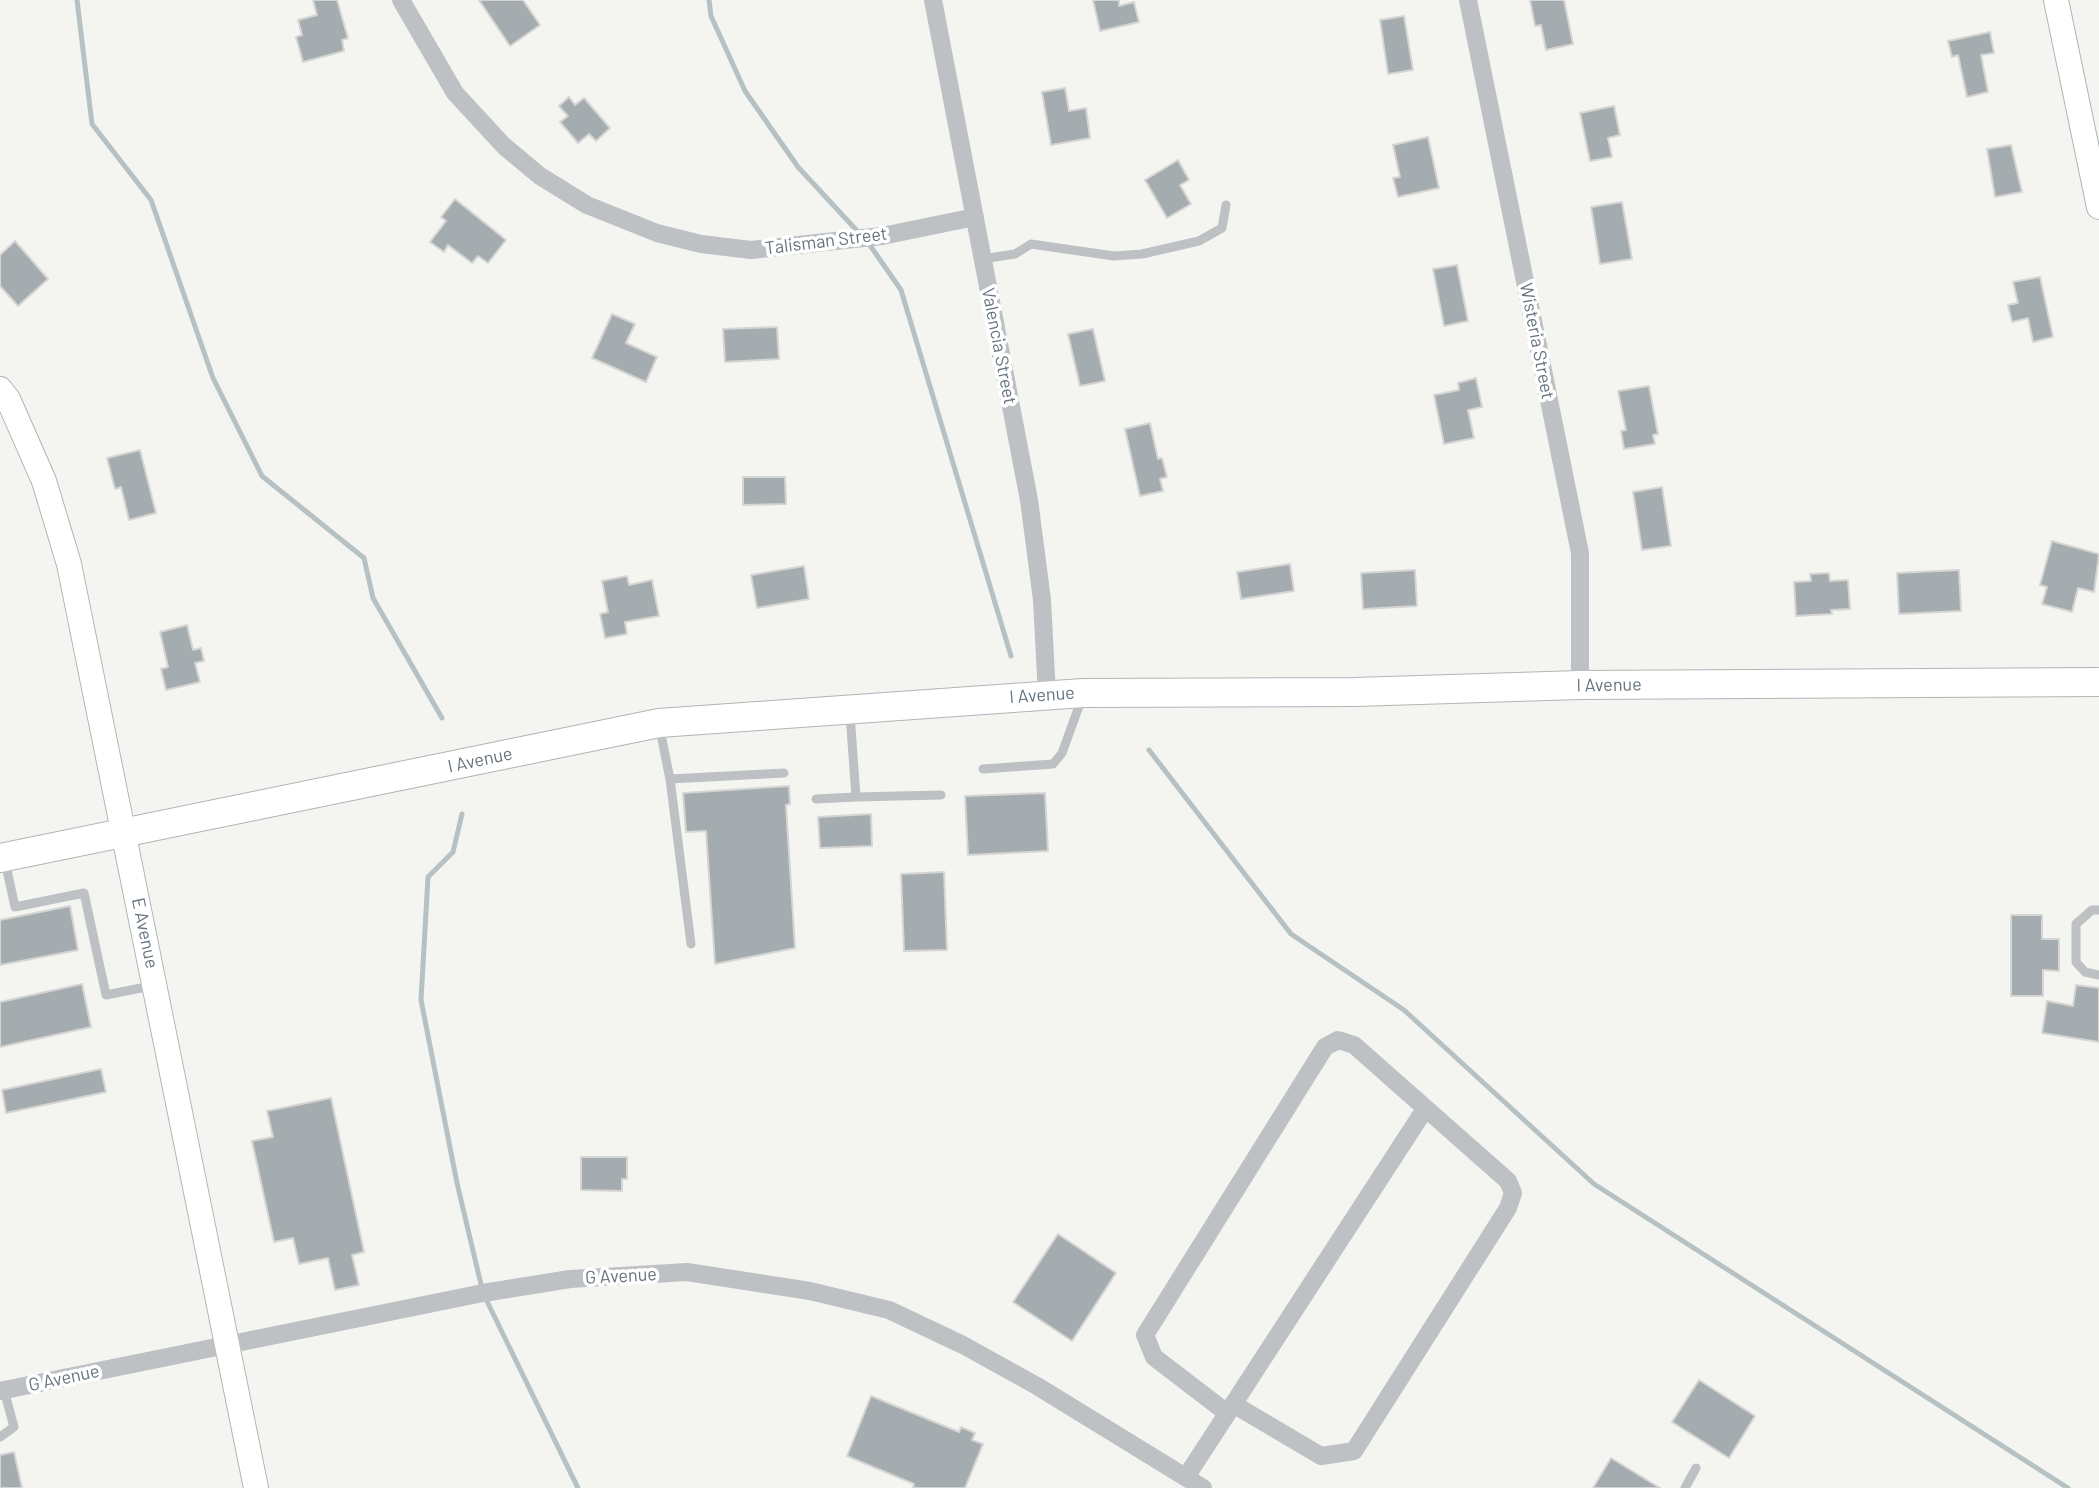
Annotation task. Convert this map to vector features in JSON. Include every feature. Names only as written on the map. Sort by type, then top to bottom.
[{"type":"main road","name":"I Avenue","points":[[2,857],[659,723],[1083,693],[1354,692],[1580,685],[2099,682]]},
{"type":"street","name":"Talisman Street","points":[[401,0],[455,93],[504,146],[540,176],[587,205],[640,226],[701,244],[751,250],[882,236],[975,217]]},
{"type":"street","name":"Valencia Street","points":[[933,0],[1029,500],[1042,600],[1047,695]]},
{"type":"street","name":"Wisteria Street","points":[[1468,0],[1580,553],[1580,685]]},
{"type":"street","points":[[2056,0],[2099,207]]},
{"type":"street","name":"E Avenue","points":[[0,389],[8,399],[44,481],[69,564],[256,1488]]},
{"type":"street","points":[[1338,1040],[1354,1045],[1508,1181],[1513,1193],[1508,1209],[1354,1451],[1321,1456],[1230,1409],[1154,1357],[1145,1335],[1325,1046],[1338,1040]]},
{"type":"street","points":[[1185,1477],[1425,1109]]},
{"type":"street","name":"G Avenue","points":[[2,1391],[227,1343],[570,1279],[687,1272],[810,1291],[889,1310],[1016,1374],[1203,1488]]},
{"type":"lane","points":[[982,259],[1016,254],[1031,244],[1114,256],[1142,254],[1199,241],[1222,228],[1226,205]]},
{"type":"lane","points":[[983,769],[1053,764],[1062,753],[1083,693]]},
{"type":"lane","points":[[850,708],[856,797]]},
{"type":"lane","points":[[659,723],[670,779],[691,944]]},
{"type":"lane","points":[[670,779],[784,773]]},
{"type":"lane","points":[[816,799],[941,795]]},
{"type":"lane","points":[[2,857],[15,907],[85,892],[106,995],[156,985]]},
{"type":"lane","points":[[2099,910],[2092,910],[2076,925],[2076,962],[2085,972],[2099,975]]},
{"type":"lane","points":[[0,1437],[14,1427],[2,1391]]},
{"type":"lane","points":[[1685,1488],[1696,1468]]},
{"type":"building","points":[[313,0],[337,0],[348,38],[342,40],[344,51],[303,62],[296,37],[302,35],[298,20],[317,15]]},
{"type":"building","points":[[479,0],[523,0],[540,25],[510,46]]},
{"type":"building","points":[[1093,0],[1119,0],[1119,6],[1134,2],[1139,22],[1100,31]]},
{"type":"building","points":[[1530,0],[1564,0],[1573,44],[1546,50],[1541,25],[1535,26]]},
{"type":"building","points":[[1404,16],[1413,70],[1388,74],[1380,20]]},
{"type":"building","points":[[1990,32],[1994,53],[1981,55],[1988,92],[1967,97],[1958,55],[1952,57],[1948,41]]},
{"type":"building","points":[[1065,88],[1069,111],[1086,108],[1090,138],[1051,145],[1042,92]]},
{"type":"building","points":[[569,97],[575,105],[584,98],[610,128],[596,141],[589,134],[578,143],[560,122],[568,116],[559,106]]},
{"type":"building","points":[[1614,106],[1620,135],[1608,138],[1612,157],[1590,161],[1580,113]]},
{"type":"building","points":[[1428,137],[1439,188],[1398,197],[1393,178],[1400,177],[1393,145]]},
{"type":"building","points":[[2011,145],[2022,192],[1995,197],[1987,149]]},
{"type":"building","points":[[1178,160],[1189,180],[1180,185],[1191,204],[1167,218],[1145,180]]},
{"type":"building","points":[[455,199],[506,240],[488,263],[478,256],[472,263],[448,245],[444,252],[430,242],[446,221],[441,217]]},
{"type":"building","points":[[1622,202],[1632,259],[1600,264],[1591,207]]},
{"type":"building","points":[[15,241],[48,279],[18,306],[0,286],[0,255]]},
{"type":"building","points":[[1457,265],[1468,321],[1444,326],[1433,269]]},
{"type":"building","points":[[2040,277],[2053,337],[2033,342],[2028,318],[2012,322],[2008,305],[2018,303],[2013,282]]},
{"type":"building","points":[[612,314],[635,324],[626,343],[657,357],[646,382],[592,358]]},
{"type":"building","points":[[777,327],[779,359],[725,362],[723,329]]},
{"type":"building","points":[[1093,329],[1105,381],[1080,386],[1068,334]]},
{"type":"building","points":[[1476,378],[1482,407],[1468,410],[1474,438],[1444,444],[1434,395],[1459,390],[1458,383]]},
{"type":"building","points":[[1649,386],[1658,434],[1653,435],[1655,444],[1624,449],[1621,431],[1626,430],[1618,391]]},
{"type":"building","points":[[1150,423],[1158,459],[1162,458],[1167,477],[1160,479],[1163,491],[1140,496],[1125,429]]},
{"type":"building","points":[[140,450],[156,513],[129,520],[121,487],[115,489],[107,458]]},
{"type":"building","points":[[743,477],[785,477],[786,504],[743,505]]},
{"type":"building","points":[[1662,487],[1671,546],[1642,550],[1633,492]]},
{"type":"building","points":[[2052,541],[2099,554],[2094,592],[2078,588],[2072,612],[2042,604],[2047,587],[2040,585]]},
{"type":"building","points":[[1290,564],[1294,591],[1241,599],[1237,572]]},
{"type":"building","points":[[804,566],[809,599],[757,608],[751,575]]},
{"type":"building","points":[[1415,570],[1417,606],[1363,609],[1361,573]]},
{"type":"building","points":[[1959,570],[1961,611],[1899,614],[1897,573]]},
{"type":"building","points":[[1829,573],[1830,581],[1848,580],[1850,609],[1831,610],[1832,614],[1796,616],[1794,582],[1811,581],[1810,574]]},
{"type":"building","points":[[627,576],[629,585],[652,580],[659,616],[625,622],[627,634],[605,638],[600,614],[608,612],[602,581]]},
{"type":"building","points":[[187,625],[193,650],[201,648],[204,661],[195,663],[200,682],[166,690],[161,669],[168,667],[160,632]]},
{"type":"building","points":[[789,786],[790,804],[786,805],[795,948],[715,964],[706,831],[686,832],[683,793]]},
{"type":"building","points":[[1045,793],[1048,851],[968,855],[965,796]]},
{"type":"building","points":[[871,814],[872,846],[820,848],[818,817]]},
{"type":"building","points":[[944,872],[947,950],[904,951],[901,874]]},
{"type":"building","points":[[70,906],[78,950],[0,965],[0,920]]},
{"type":"building","points":[[2011,915],[2042,915],[2042,939],[2059,939],[2059,971],[2043,970],[2043,996],[2011,996]]},
{"type":"building","points":[[82,984],[91,1027],[0,1047],[0,1002]]},
{"type":"building","points":[[2076,985],[2099,988],[2099,1042],[2042,1033],[2047,1001],[2073,1006]]},
{"type":"building","points":[[101,1069],[106,1092],[6,1113],[2,1090]]},
{"type":"building","points":[[331,1098],[364,1252],[352,1255],[359,1285],[335,1290],[328,1258],[299,1264],[293,1238],[274,1242],[252,1141],[273,1137],[267,1111]]},
{"type":"building","points":[[581,1157],[627,1157],[627,1179],[622,1179],[622,1191],[581,1190]]},
{"type":"building","points":[[1058,1234],[1116,1273],[1072,1341],[1013,1302]]},
{"type":"building","points":[[1699,1380],[1755,1416],[1729,1458],[1672,1422]]},
{"type":"building","points":[[871,1396],[959,1432],[961,1427],[975,1433],[972,1440],[983,1444],[965,1488],[913,1488],[914,1484],[847,1456]]},
{"type":"building","points":[[14,1452],[22,1488],[0,1488],[0,1455]]},
{"type":"building","points":[[1611,1458],[1660,1488],[1593,1488]]},
{"type":"waterway","points":[[77,0],[92,124],[151,200],[213,378],[262,476],[364,558],[373,598],[442,718]]},
{"type":"waterway","points":[[709,0],[711,16],[745,91],[798,167],[860,234]]},
{"type":"waterway","points":[[867,241],[901,290],[1011,656]]},
{"type":"waterway","points":[[1149,750],[1291,934],[1404,1010],[1594,1184],[2068,1488]]},
{"type":"waterway","points":[[462,814],[453,852],[428,877],[421,1000],[457,1183],[483,1293],[578,1488]]}]
